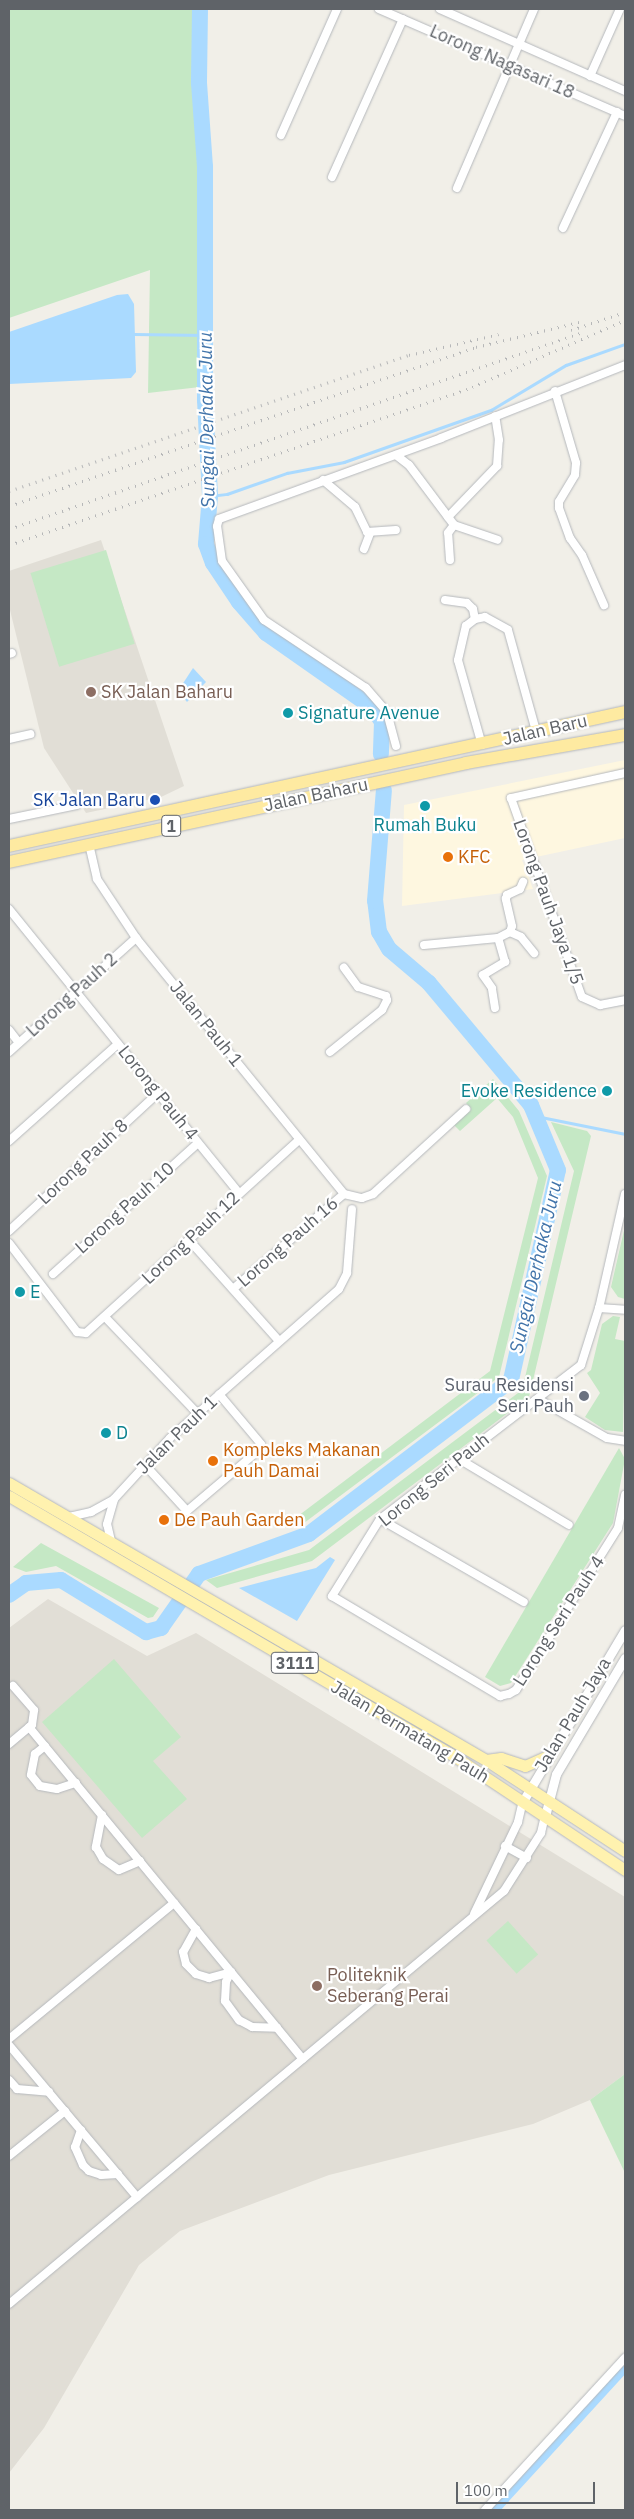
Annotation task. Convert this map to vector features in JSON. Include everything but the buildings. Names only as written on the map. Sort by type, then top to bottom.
[{"type":"highway","name":"Jalan Baru","points":[[465,749],[536,731],[625,712]]},
{"type":"highway","name":"Jalan Baharu","points":[[9,862],[466,763],[625,735]]},
{"type":"highway","name":"Jalan Baharu","points":[[9,846],[465,749]]},
{"type":"main road","name":"Jalan Permatang Pauh","points":[[9,1483],[111,1541],[207,1612],[454,1756],[625,1870]]},
{"type":"main road","name":"Jalan Permatang Pauh","points":[[9,1496],[168,1582],[213,1601],[486,1760],[625,1851]]},
{"type":"main road","points":[[486,1760],[501,1758],[525,1766],[550,1755]]},
{"type":"street","points":[[281,135],[336,9]]},
{"type":"street","name":"Lorong Nagasari 18","points":[[379,9],[625,116]]},
{"type":"street","points":[[443,9],[625,91]]},
{"type":"street","points":[[456,188],[534,9]]},
{"type":"street","points":[[590,76],[620,9]]},
{"type":"street","points":[[332,177],[403,20]]},
{"type":"street","points":[[563,228],[617,112]]},
{"type":"street","points":[[396,746],[384,707],[366,688],[264,620],[222,561],[218,550],[219,519],[396,455],[625,365]]},
{"type":"street","points":[[555,391],[576,463],[575,475],[559,502],[559,508],[570,538],[582,555],[604,604]]},
{"type":"street","points":[[448,517],[497,466],[499,440],[495,416]]},
{"type":"street","points":[[396,455],[410,466],[454,525],[498,540]]},
{"type":"street","points":[[323,480],[352,503],[363,527],[370,533],[396,530]]},
{"type":"street","points":[[450,560],[448,533],[454,525]]},
{"type":"street","points":[[364,549],[370,533]]},
{"type":"street","points":[[445,600],[467,603],[473,609],[475,619]]},
{"type":"street","points":[[482,745],[458,660],[466,626],[475,619],[485,617],[508,630],[536,731]]},
{"type":"street","points":[[9,739],[30,734]]},
{"type":"street","points":[[601,740],[625,742]]},
{"type":"street","name":"Lorong Pauh Jaya 1/5","points":[[625,773],[511,798],[582,997],[600,1005],[625,1000]]},
{"type":"street","points":[[9,820],[77,805]]},
{"type":"street","name":"Jalan Pauh 1","points":[[89,844],[96,879],[136,938],[344,1194]]},
{"type":"street","points":[[424,945],[498,938],[510,932],[512,926],[507,895],[520,890],[523,882]]},
{"type":"street","name":"Lorong Pauh 4","points":[[9,908],[239,1193]]},
{"type":"street","points":[[510,932],[521,937],[534,953]]},
{"type":"street","name":"Lorong Pauh 2","points":[[9,1052],[136,938]]},
{"type":"street","points":[[494,1008],[492,988],[483,975],[505,962],[498,938]]},
{"type":"street","points":[[330,1052],[382,1010],[387,1000],[386,996],[358,988],[344,968]]},
{"type":"street","points":[[9,1030],[19,1043]]},
{"type":"street","points":[[9,1141],[118,1044]]},
{"type":"street","name":"Lorong Pauh 8","points":[[9,1231],[158,1093]]},
{"type":"street","points":[[344,1194],[362,1198],[373,1194],[466,1109]]},
{"type":"street","name":"Lorong Pauh 12","points":[[9,1243],[81,1334],[105,1317],[299,1140]]},
{"type":"street","name":"Lorong Pauh 10","points":[[53,1274],[198,1143]]},
{"type":"street","name":"Lorong Pauh 16","points":[[233,1290],[344,1194]]},
{"type":"street","name":"Lorong Seri Pauh","points":[[332,1596],[380,1519],[581,1365],[599,1308],[625,1194]]},
{"type":"street","name":"Jalan Pauh 1","points":[[69,1517],[91,1512],[114,1498],[197,1413],[344,1282],[352,1209]]},
{"type":"street","points":[[189,1240],[280,1341]]},
{"type":"street","points":[[599,1308],[625,1310]]},
{"type":"street","points":[[105,1317],[197,1413]]},
{"type":"street","points":[[145,1465],[188,1511],[259,1450],[261,1444],[219,1394]]},
{"type":"street","points":[[538,1399],[607,1438],[625,1441]]},
{"type":"street","points":[[459,1459],[569,1525]]},
{"type":"street","name":"Lorong Seri Pauh 4","points":[[332,1596],[500,1696],[509,1694],[516,1690],[618,1528],[625,1495]]},
{"type":"street","name":"Jalan Pauh 1","points":[[111,1541],[107,1524],[114,1498]]},
{"type":"street","points":[[380,1519],[524,1602]]},
{"type":"street","name":"Jalan Pauh Jaya","points":[[523,1801],[625,1630]]},
{"type":"street","name":"Jalan Pauh Jaya","points":[[544,1816],[547,1799],[556,1774],[625,1658]]},
{"type":"street","points":[[9,1744],[29,1727],[34,1710],[13,1686]]},
{"type":"street","points":[[29,1727],[303,2059]]},
{"type":"street","points":[[45,1746],[35,1754],[31,1775],[40,1786],[57,1789],[76,1783]]},
{"type":"street","points":[[474,1916],[505,1846],[518,1822],[523,1801]]},
{"type":"street","points":[[102,1815],[96,1847],[104,1860],[119,1870],[140,1861]]},
{"type":"street","points":[[9,2304],[504,1891],[527,1858],[541,1833],[544,1816]]},
{"type":"street","points":[[505,1846],[527,1858]]},
{"type":"street","points":[[9,2039],[174,1903]]},
{"type":"street","points":[[196,1929],[183,1952],[186,1964],[196,1974],[209,1978],[231,1972]]},
{"type":"street","points":[[231,1972],[226,1982],[225,2001],[239,2020],[252,2028],[277,2028]]},
{"type":"street","points":[[9,2045],[137,2197]]},
{"type":"street","points":[[9,2080],[17,2089],[49,2092]]},
{"type":"street","points":[[9,2156],[65,2111]]},
{"type":"street","points":[[80,2130],[75,2147],[83,2165],[89,2171],[101,2175],[118,2174]]},
{"type":"street","points":[[485,2510],[625,2358]]},
{"type":"shaded area","name":"SK Jalan Baharu","points":[[101,540],[184,786],[161,797],[86,813],[44,748],[9,606],[9,571]]},
{"type":"shaded area","points":[[625,760],[625,838],[522,860],[533,889],[402,906],[404,805]]},
{"type":"shaded area","name":"Politeknik Seberang Perai","points":[[48,1599],[147,1656],[196,1633],[625,1897],[625,2074],[590,2100],[533,2124],[329,2175],[180,2231],[139,2265],[44,2428],[9,2473],[9,1628]]},
{"type":"green space","points":[[9,9],[197,9],[202,166],[200,387],[148,393],[150,270],[9,318]]},
{"type":"green space","points":[[106,550],[135,644],[59,667],[30,573]]},
{"type":"green space","points":[[493,1079],[519,1111],[547,1176],[499,1377],[304,1523],[298,1516],[490,1371],[538,1178],[513,1117],[497,1098],[460,1131],[454,1125],[471,1109],[466,1103]]},
{"type":"green space","points":[[551,1122],[587,1131],[591,1136],[529,1397],[312,1561],[217,1588],[206,1580],[309,1550],[522,1390],[574,1171]]},
{"type":"green space","points":[[625,1226],[625,1299],[618,1297],[611,1287]]},
{"type":"green space","points":[[613,1316],[620,1317],[615,1339],[625,1341],[623,1432],[605,1430],[585,1417],[600,1393],[587,1373],[591,1370],[602,1324]]},
{"type":"green space","points":[[619,1448],[625,1459],[613,1523],[511,1683],[500,1686],[485,1677]]},
{"type":"green space","points":[[41,1543],[159,1608],[153,1617],[148,1618],[56,1566],[26,1572],[13,1567]]},
{"type":"green space","points":[[114,1659],[181,1737],[153,1761],[187,1799],[142,1838],[42,1722]]},
{"type":"green space","points":[[508,1921],[538,1954],[517,1974],[486,1940]]},
{"type":"green space","points":[[625,2074],[625,2173],[590,2100]]},
{"type":"water","points":[[128,294],[134,304],[136,372],[131,378],[9,384],[9,332],[117,295]]},
{"type":"water","points":[[193,668],[206,682],[187,702],[178,691]]},
{"type":"water","points":[[330,1557],[335,1560],[297,1621],[239,1588],[316,1568]]},
{"type":"waterway","name":"Sungai Derhaka Juru","points":[[200,9],[199,83],[205,167],[205,400],[210,496],[206,544],[213,563],[239,602],[266,633],[373,708],[382,722],[381,754]]},
{"type":"waterway","points":[[134,334],[205,335]]},
{"type":"waterway","points":[[210,496],[227,494],[287,473],[344,462],[491,410],[566,365],[625,344]]},
{"type":"waterway","name":"Sungai Derhaka Juru","points":[[9,1595],[26,1583],[61,1580],[146,1632],[161,1628],[199,1574],[309,1534],[511,1380],[558,1170],[531,1105],[429,983],[389,949],[379,932],[375,901],[384,790]]},
{"type":"waterway","points":[[536,1116],[625,1134]]},
{"type":"waterway","points":[[494,2510],[625,2367]]},
{"type":"railway","points":[[571,330],[625,312]]},
{"type":"railway","points":[[9,545],[472,387],[625,320]]},
{"type":"railway","points":[[9,506],[476,347],[579,322]]},
{"type":"railway","points":[[9,529],[580,333]]},
{"type":"railway","points":[[9,491],[409,355],[499,334]]},
{"type":"place","name":"SK Jalan Baharu","points":[[91,692]]},
{"type":"place","name":"Signature Avenue","points":[[288,713]]},
{"type":"place","name":"SK Jalan Baru","points":[[155,800]]},
{"type":"place","name":"Rumah Buku","points":[[425,806]]},
{"type":"place","name":"KFC","points":[[448,857]]},
{"type":"place","name":"Evoke Residence","points":[[607,1091]]},
{"type":"place","name":"E","points":[[20,1292]]},
{"type":"place","name":"Surau Residensi Seri Pauh","points":[[584,1396]]},
{"type":"place","name":"D","points":[[106,1433]]},
{"type":"place","name":"Kompleks Makanan Pauh Damai","points":[[213,1461]]},
{"type":"place","name":"De Pauh Garden","points":[[164,1520]]},
{"type":"place","name":"Politeknik Seberang Perai","points":[[317,1986]]}]
